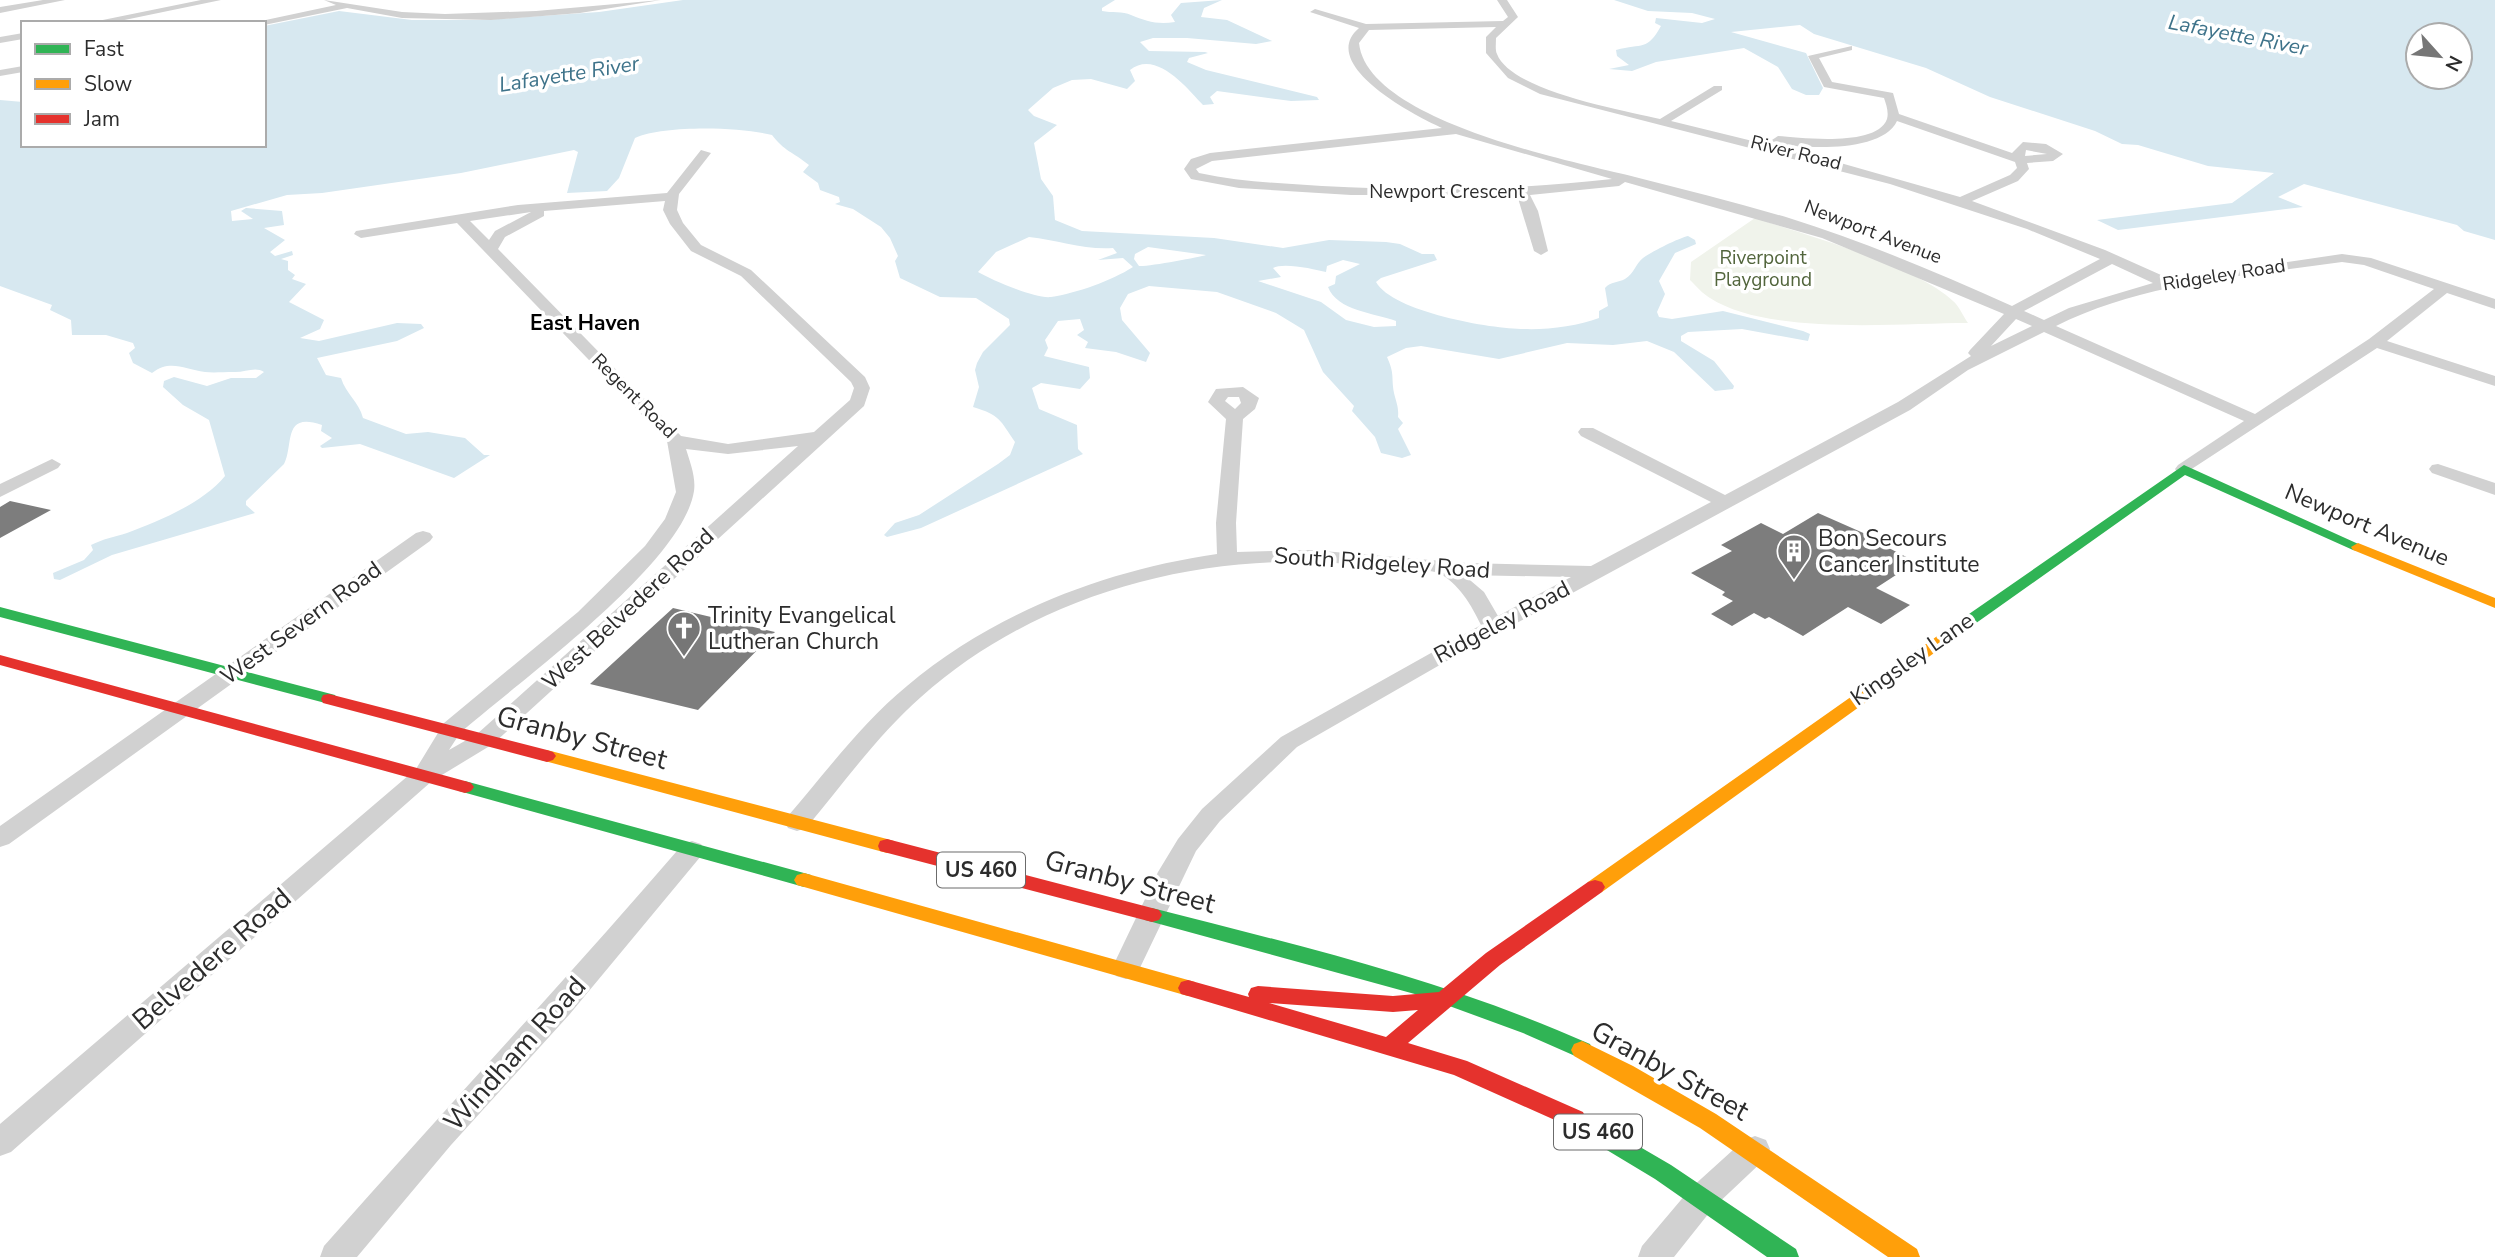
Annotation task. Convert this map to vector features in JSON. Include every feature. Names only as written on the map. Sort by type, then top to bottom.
[{"type":"main road","name":"Newport Avenue","points":[[2183,469],[2319,531],[2495,603]]},
{"type":"main road","name":"Kingsley Lane","points":[[1391,1045],[1493,959],[2183,469]]},
{"type":"main road","name":"Granby Street","points":[[0,612],[1326,961],[1506,1018],[1567,1043],[1629,1075],[1755,1149],[1909,1257]]},
{"type":"main road","name":"US 460","points":[[0,660],[1125,968],[1460,1067],[1523,1093],[1586,1125],[1702,1198],[1787,1257]]},
{"type":"main road","points":[[731,861],[769,815]]},
{"type":"main road","points":[[1220,995],[1312,995],[1392,1006],[1446,998]]},
{"type":"street","points":[[0,10],[60,0]]},
{"type":"street","points":[[104,21],[216,0]]},
{"type":"street","points":[[328,0],[343,6],[415,15],[498,15],[576,10],[656,0]]},
{"type":"street","points":[[266,21],[373,0]]},
{"type":"street","points":[[1454,27],[1491,37],[1513,15],[1502,0]]},
{"type":"street","points":[[1315,12],[1366,27],[1504,24]]},
{"type":"street","name":"Newport Avenue","points":[[1366,27],[1360,31],[1355,42],[1356,57],[1370,79],[1392,97],[1458,130],[1522,152],[1705,198],[1826,235],[2017,311],[2257,421]]},
{"type":"street","points":[[0,40],[21,36]]},
{"type":"street","name":"River Road","points":[[1491,37],[1488,43],[1493,59],[1521,81],[1571,100],[1740,139],[1962,201],[2057,235],[2168,284]]},
{"type":"street","points":[[1814,56],[1848,47]]},
{"type":"street","points":[[1804,48],[1814,56],[1828,85],[1889,95],[1894,116],[1889,127],[1855,142],[1825,161]]},
{"type":"street","points":[[0,73],[21,69]]},
{"type":"street","points":[[1662,122],[1718,88]]},
{"type":"street","points":[[1894,116],[2020,160],[2023,169],[2014,178],[1962,201]]},
{"type":"street","name":"Newport Crescent","points":[[1458,130],[1210,157],[1195,162],[1190,169],[1195,176],[1208,180],[1265,174],[1422,195],[1522,192],[1630,180]]},
{"type":"street","points":[[1874,135],[1899,135]]},
{"type":"street","points":[[1912,135],[1953,137]]},
{"type":"street","points":[[1740,139],[1855,142]]},
{"type":"street","points":[[1265,174],[1274,150]]},
{"type":"street","points":[[618,201],[643,205],[673,217],[672,197],[705,153]]},
{"type":"street","points":[[1522,192],[1531,211],[1541,251]]},
{"type":"street","points":[[361,234],[459,217],[672,197]]},
{"type":"street","points":[[491,249],[495,240],[510,226],[540,213],[575,204]]},
{"type":"street","name":"Regent Road","points":[[459,217],[675,440],[701,447],[723,448],[781,443],[821,435]]},
{"type":"street","name":"West Belvedere Road","points":[[424,775],[485,740],[711,532],[858,402],[862,388],[859,380],[746,274],[696,248],[673,217]]},
{"type":"street","points":[[2057,235],[2077,258],[2083,273]]},
{"type":"street","name":"Ridgeley Road","points":[[1962,367],[2017,311],[2042,293],[2112,258]]},
{"type":"street","name":"Ridgeley Road","points":[[1125,968],[1187,845],[1212,816],[1289,742],[1493,627],[1904,406],[1962,367],[2045,325],[2133,291],[2342,258],[2366,261],[2495,304]]},
{"type":"street","name":"Kingsley Lane","points":[[2183,469],[2375,342],[2444,288]]},
{"type":"street","points":[[2375,342],[2495,382]]},
{"type":"street","points":[[1227,559],[1226,523],[1235,418]]},
{"type":"street","points":[[1587,432],[1725,502]]},
{"type":"street","name":"West Belvedere Road","points":[[424,775],[450,730],[599,603],[638,567],[666,535],[681,509],[685,491],[675,440]]},
{"type":"street","points":[[0,491],[52,464]]},
{"type":"street","points":[[2438,469],[2495,489]]},
{"type":"street","points":[[666,535],[711,532]]},
{"type":"street","name":"West Severn Road","points":[[0,838],[177,709],[423,537]]},
{"type":"street","name":"South Ridgeley Road","points":[[797,822],[884,719],[948,664],[983,641],[1055,606],[1098,590],[1192,565],[1271,556],[1347,558],[1444,568],[1595,572]]},
{"type":"street","points":[[1444,568],[1477,596],[1493,627]]},
{"type":"street","name":"Belvedere Road","points":[[0,1143],[424,775]]},
{"type":"street","name":"Windham Road","points":[[336,1257],[440,1136],[559,1007],[692,850]]},
{"type":"street","points":[[1654,1257],[1702,1198],[1755,1149]]},
{"type":"green space","name":"Riverpoint Playground","points":[[1755,218],[1859,252],[1913,275],[1953,301],[1968,323],[1799,323],[1735,310],[1710,298],[1690,280],[1691,262]]},
{"type":"water","name":"Lafayette River","points":[[683,0],[1115,0],[1102,8],[1102,11],[1124,13],[1163,23],[1175,22],[1171,15],[1181,3],[1222,0],[1204,8],[1201,17],[1227,20],[1272,41],[1256,44],[1153,38],[1140,42],[1149,51],[1205,52],[1208,53],[1189,58],[1187,62],[1206,70],[1317,97],[1319,100],[1291,101],[1217,91],[1210,97],[1214,104],[1203,105],[1170,73],[1150,64],[1130,70],[1135,81],[1127,89],[1091,79],[1072,80],[1053,88],[1028,110],[1034,116],[1057,125],[1034,143],[1041,179],[1053,196],[1055,220],[1082,231],[1214,238],[1283,248],[1329,240],[1400,244],[1422,254],[1434,254],[1437,260],[1381,278],[1376,282],[1386,293],[1402,302],[1444,317],[1489,326],[1524,329],[1562,327],[1599,318],[1599,311],[1608,306],[1607,286],[1628,277],[1648,255],[1688,236],[1695,240],[1696,244],[1675,253],[1659,281],[1665,294],[1657,312],[1659,317],[1672,319],[1723,311],[1810,334],[1808,341],[1742,329],[1688,332],[1681,336],[1681,341],[1714,361],[1734,386],[1733,389],[1715,391],[1674,352],[1647,341],[1613,345],[1567,343],[1499,359],[1421,346],[1406,348],[1387,357],[1392,372],[1398,417],[1403,423],[1398,429],[1411,455],[1402,458],[1381,453],[1375,437],[1352,411],[1354,406],[1323,372],[1304,330],[1276,313],[1217,292],[1149,286],[1128,294],[1120,308],[1122,320],[1150,353],[1146,362],[1116,352],[1085,348],[1088,342],[1077,335],[1084,330],[1080,319],[1058,321],[1045,340],[1048,348],[1044,356],[1089,367],[1090,378],[1080,389],[1041,383],[1032,388],[1039,409],[1077,425],[1078,449],[1083,454],[921,528],[887,537],[884,535],[895,523],[919,515],[1010,455],[1015,442],[1002,423],[989,413],[973,407],[979,387],[975,370],[977,363],[983,352],[1010,325],[1009,319],[976,298],[940,297],[900,278],[895,261],[898,256],[890,238],[881,227],[853,209],[835,204],[840,202],[839,197],[820,190],[818,183],[803,172],[809,165],[772,135],[722,129],[665,131],[635,138],[619,178],[607,191],[567,193],[578,152],[574,150],[461,173],[322,193],[287,195],[231,211],[232,221],[253,219],[241,211],[246,208],[282,211],[284,225],[264,228],[285,240],[270,252],[275,256],[292,251],[293,255],[281,259],[288,261],[288,270],[295,275],[292,279],[306,284],[289,302],[324,320],[320,329],[300,338],[319,341],[397,323],[421,324],[424,328],[397,341],[317,358],[326,375],[341,378],[363,418],[406,434],[428,432],[465,438],[484,455],[490,455],[454,478],[360,444],[322,448],[320,446],[332,438],[321,431],[322,425],[301,423],[295,426],[292,432],[284,464],[246,501],[246,505],[255,513],[112,555],[60,580],[54,579],[53,573],[84,560],[93,550],[91,545],[180,510],[205,495],[225,476],[209,420],[183,405],[163,387],[164,381],[174,377],[207,386],[231,378],[256,378],[264,372],[208,372],[171,366],[152,373],[133,363],[129,353],[135,348],[133,343],[106,335],[72,335],[71,320],[50,310],[52,305],[0,286],[0,100],[21,102],[21,147],[266,147],[266,26],[339,11],[412,20],[483,20],[599,12]],"holes":[[[1029,237],[1081,246],[1113,248],[1117,253],[1098,260],[1123,258],[1133,267],[1083,289],[1051,297],[1014,288],[978,272],[996,252]],[[1148,247],[1206,255],[1139,266],[1134,259],[1135,254]],[[1343,260],[1360,264],[1336,276],[1335,284],[1328,287],[1333,295],[1348,306],[1396,321],[1396,326],[1374,327],[1346,320],[1321,302],[1258,281],[1281,277],[1273,268],[1278,266],[1326,272],[1327,266]]]},
{"type":"water","name":"Lafayette River","points":[[1614,0],[2495,0],[2495,240],[2464,231],[2457,225],[2304,184],[2278,197],[2303,207],[2118,230],[2097,220],[2232,203],[2274,173],[2208,166],[2138,145],[2122,144],[2095,131],[1990,97],[1926,68],[1814,34],[1800,25],[1731,32],[1806,53],[1823,88],[1819,95],[1806,95],[1792,89],[1778,67],[1744,48],[1656,62],[1632,71],[1609,69],[1629,65],[1617,56],[1616,50],[1648,43],[1661,26],[1655,23],[1656,18],[1702,23],[1715,19],[1692,13],[1648,11]]},
{"type":"building","points":[[10,501],[51,510],[0,538],[0,507]]},
{"type":"building","name":"Bon Secours Cancer Institute","points":[[1818,513],[1886,543],[1883,545],[1916,562],[1876,588],[1910,605],[1881,624],[1848,607],[1803,636],[1769,617],[1765,619],[1754,613],[1732,626],[1711,614],[1733,601],[1722,595],[1725,592],[1691,573],[1732,551],[1721,545],[1761,523],[1783,534]]},
{"type":"building","name":"Trinity Evangelical Lutheran Church","points":[[673,608],[775,632],[698,710],[590,684]]},
{"type":"traffic: fast","points":[[1949,635],[2184,469],[2358,547]]},
{"type":"traffic: fast","points":[[0,612],[329,699]]},
{"type":"traffic: fast","points":[[465,787],[804,880]]},
{"type":"traffic: fast","points":[[1152,915],[1371,972],[1479,1007],[1582,1050]]},
{"type":"traffic: fast","points":[[1575,1119],[1663,1172],[1787,1257]]},
{"type":"traffic: slow","points":[[2358,547],[2495,603]]},
{"type":"traffic: slow","points":[[1595,887],[1949,635]]},
{"type":"traffic: slow","points":[[547,756],[887,846]]},
{"type":"traffic: slow","points":[[804,880],[1188,988]]},
{"type":"traffic: slow","points":[[1582,1050],[1708,1121],[1908,1257]]},
{"type":"traffic: jam","points":[[0,660],[465,787]]},
{"type":"traffic: jam","points":[[329,699],[547,756]]},
{"type":"traffic: jam","points":[[887,846],[1152,915]]},
{"type":"traffic: jam","points":[[1391,1045],[1493,959],[1595,887]]},
{"type":"traffic: jam","points":[[1188,988],[1459,1067],[1575,1119]]},
{"type":"traffic: jam","points":[[1258,994],[1393,1004],[1437,1000]]},
{"type":"place","name":"Bon Secours Cancer Institute","points":[[1794,581]]},
{"type":"place","name":"Trinity Evangelical Lutheran Church","points":[[684,658]]},
{"type":"district","name":"East Haven","points":[[585,323]]}]
